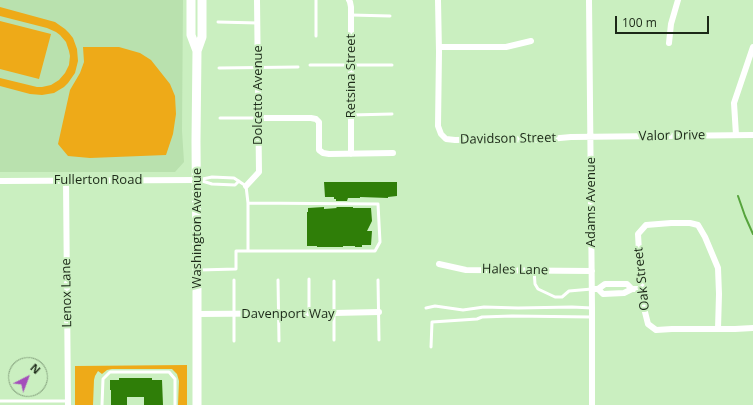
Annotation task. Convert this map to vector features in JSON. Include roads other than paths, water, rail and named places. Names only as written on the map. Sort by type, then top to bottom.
[{"type":"main road","name":"Washington Avenue","points":[[191,0],[191,35],[197,51]]},
{"type":"main road","name":"Washington Avenue","points":[[197,405],[197,51],[202,37],[202,0]]},
{"type":"street","name":"Dolcetto Avenue","points":[[246,186],[259,172],[258,0]]},
{"type":"street","name":"Retsina Street","points":[[349,0],[351,7],[351,154]]},
{"type":"street","name":"Davidson Street","points":[[438,0],[438,126],[441,134],[446,139],[538,140],[591,137]]},
{"type":"street","name":"Adams Avenue","points":[[590,0],[592,271],[595,289],[592,308],[592,405]]},
{"type":"street","points":[[669,43],[671,24],[678,0]]},
{"type":"street","points":[[439,47],[506,47],[531,41]]},
{"type":"street","points":[[736,135],[734,103],[753,48]]},
{"type":"street","points":[[258,118],[316,119],[319,122],[319,150],[323,153],[393,153]]},
{"type":"street","name":"Valor Drive","points":[[591,137],[753,135]]},
{"type":"street","name":"Lenox Lane","points":[[66,180],[68,403]]},
{"type":"street","name":"Fullerton Road","points":[[0,181],[197,180]]},
{"type":"street","name":"Oak Street","points":[[671,223],[698,225],[705,237],[718,268],[718,329],[656,330],[648,324],[644,308],[642,289],[638,234],[646,225],[671,223]]},
{"type":"street","name":"Hales Lane","points":[[439,264],[466,270],[592,271]]},
{"type":"street","points":[[595,289],[605,284],[627,284],[632,289]]},
{"type":"street","points":[[616,284],[617,293]]},
{"type":"street","points":[[595,289],[603,294],[624,293],[632,289],[642,289]]},
{"type":"street","name":"Davenport Way","points":[[197,314],[309,314],[379,312]]},
{"type":"street","points":[[718,329],[753,328]]},
{"type":"lane","points":[[316,0],[316,36]]},
{"type":"lane","points":[[351,15],[390,16]]},
{"type":"lane","points":[[218,22],[258,23]]},
{"type":"lane","points":[[310,65],[392,65]]},
{"type":"lane","points":[[219,68],[298,67]]},
{"type":"lane","points":[[351,115],[392,114]]},
{"type":"lane","points":[[220,118],[258,118]]},
{"type":"lane","points":[[197,180],[212,177],[234,178],[246,186],[248,203],[248,251]]},
{"type":"lane","points":[[197,180],[212,184],[235,185],[239,181]]},
{"type":"lane","points":[[197,270],[236,269],[236,251],[375,251],[380,242],[378,204],[248,203]]},
{"type":"lane","points":[[534,270],[536,287],[539,290],[555,297],[562,297],[569,291],[595,289]]},
{"type":"lane","points":[[234,280],[234,341]]},
{"type":"lane","points":[[278,280],[278,341]]},
{"type":"lane","points":[[309,280],[309,314]]},
{"type":"lane","points":[[378,280],[379,340]]},
{"type":"lane","points":[[334,281],[334,340]]},
{"type":"lane","points":[[426,308],[435,306],[463,310],[484,307],[592,308]]},
{"type":"lane","points":[[431,347],[432,322],[477,319],[482,316],[592,317]]},
{"type":"lane","points":[[102,405],[103,379],[110,372],[169,372],[175,379],[175,405]]},
{"type":"lane","points":[[0,401],[68,403]]},
{"type":"waterway","points":[[738,196],[753,234]]}]
